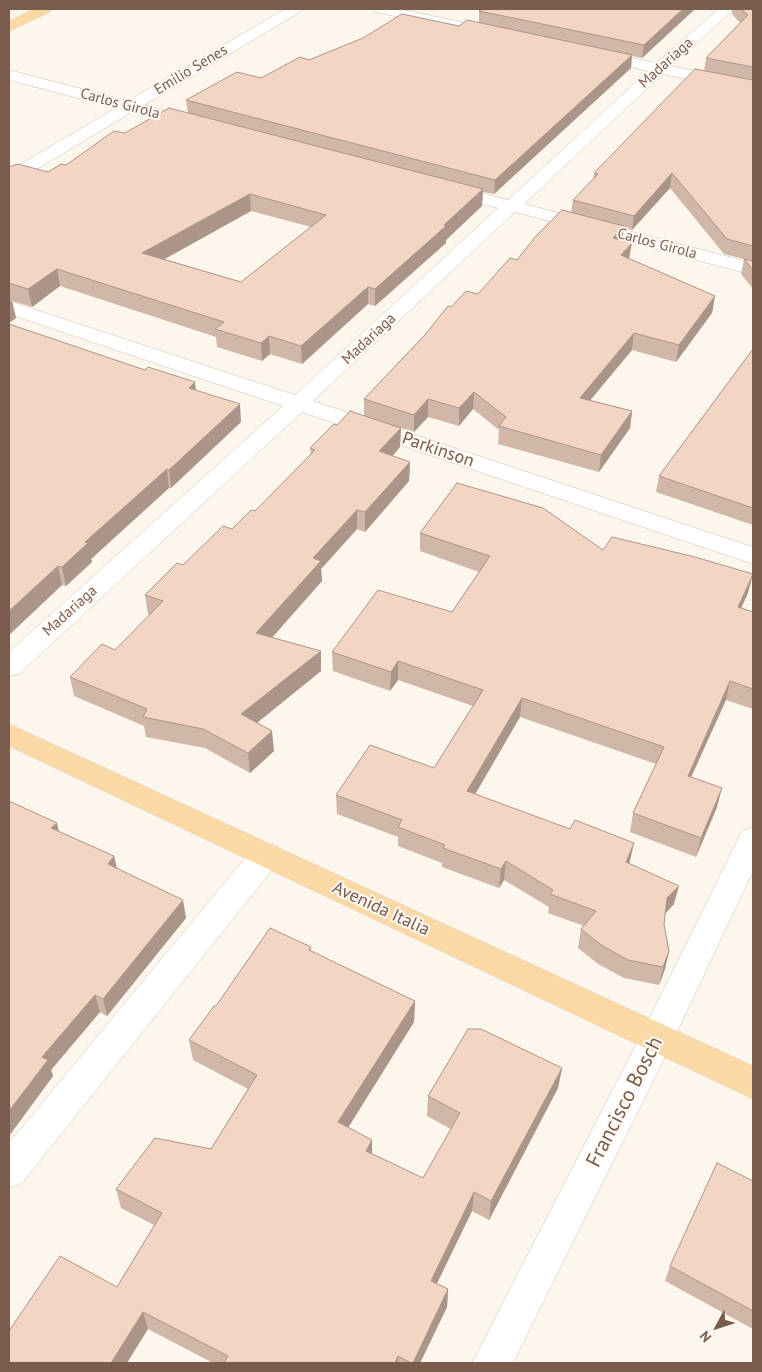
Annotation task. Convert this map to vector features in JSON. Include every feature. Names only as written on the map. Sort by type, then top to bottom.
[{"type":"main road","points":[[9,27],[45,9]]},
{"type":"main road","name":"Avenida Italia","points":[[9,734],[753,1083]]},
{"type":"street","name":"Emilio Senes","points":[[9,178],[295,9]]},
{"type":"street","points":[[380,9],[505,36]]},
{"type":"street","name":"Madariaga","points":[[9,667],[299,403],[660,68],[728,9]]},
{"type":"street","points":[[582,52],[753,88]]},
{"type":"street","name":"Carlos Girola","points":[[9,75],[206,127]]},
{"type":"street","name":"Carlos Girola","points":[[426,184],[753,269]]},
{"type":"street","name":"Parkinson","points":[[9,307],[753,556]]},
{"type":"street","name":"Francisco Bosch","points":[[492,1363],[658,1038],[753,839]]},
{"type":"street","points":[[9,1171],[266,855]]},
{"type":"building","points":[[483,9],[683,9],[644,45],[479,11]]},
{"type":"building","points":[[741,9],[753,9],[753,67],[706,58],[748,15]]},
{"type":"building","points":[[402,14],[459,26],[467,20],[632,55],[495,180],[186,100],[237,72],[261,78],[300,57],[309,60],[363,38]]},
{"type":"building","points":[[695,69],[753,80],[753,246],[727,239],[672,173],[634,216],[573,200],[598,174],[594,173]]},
{"type":"building","points":[[169,108],[483,189],[444,225],[446,226],[375,289],[368,287],[301,346],[269,336],[261,343],[215,329],[224,322],[57,269],[28,289],[9,283],[9,167],[18,164],[48,172],[61,164],[66,165],[114,131],[125,133]],"holes":[[[250,194],[326,215],[241,282],[142,253]]]},
{"type":"building","points":[[562,210],[624,226],[613,238],[632,243],[621,255],[715,296],[679,345],[634,333],[580,398],[632,411],[601,455],[499,426],[506,417],[474,392],[459,408],[428,399],[414,415],[364,399],[424,336],[448,306],[451,307],[466,291],[478,294],[510,258],[517,260],[535,237]]},
{"type":"building","points":[[744,259],[753,261],[753,270]]},
{"type":"building","points":[[9,324],[145,370],[148,367],[195,382],[189,388],[240,404],[169,470],[167,469],[85,542],[88,543],[62,567],[58,566],[9,611]]},
{"type":"building","points":[[753,349],[753,508],[659,476]]},
{"type":"building","points":[[350,411],[401,428],[379,451],[410,462],[365,512],[357,510],[313,558],[321,561],[256,633],[321,651],[241,714],[272,731],[248,753],[203,729],[143,717],[147,709],[70,677],[102,644],[115,650],[163,601],[145,595],[177,563],[183,565],[223,526],[232,529],[251,510],[255,511],[315,450],[310,448]]},
{"type":"building","points":[[457,483],[543,508],[603,550],[612,537],[695,557],[753,574],[738,607],[753,612],[753,689],[730,681],[688,776],[722,788],[701,838],[633,813],[664,747],[522,698],[467,791],[570,829],[575,820],[634,843],[626,862],[679,886],[667,898],[664,924],[669,951],[663,967],[628,960],[601,945],[581,929],[596,911],[550,894],[553,890],[506,861],[501,869],[443,848],[445,845],[398,827],[402,820],[336,795],[370,745],[434,768],[483,690],[398,661],[391,672],[332,652],[378,590],[452,612],[490,556],[420,533]]},
{"type":"building","points":[[9,801],[57,823],[51,828],[114,856],[108,864],[183,900],[103,999],[95,995],[42,1057],[48,1060],[9,1111]]},
{"type":"building","points":[[270,928],[311,947],[309,950],[415,1001],[338,1122],[372,1140],[366,1151],[423,1178],[460,1113],[428,1096],[468,1029],[481,1029],[562,1068],[491,1201],[474,1192],[431,1281],[448,1289],[413,1363],[398,1356],[395,1363],[224,1363],[228,1356],[143,1312],[111,1363],[9,1363],[9,1331],[60,1256],[117,1287],[162,1213],[116,1189],[155,1138],[211,1149],[257,1075],[189,1040],[214,1006],[216,1006]]},
{"type":"building","points":[[717,1163],[753,1181],[753,1311],[670,1266]]}]
